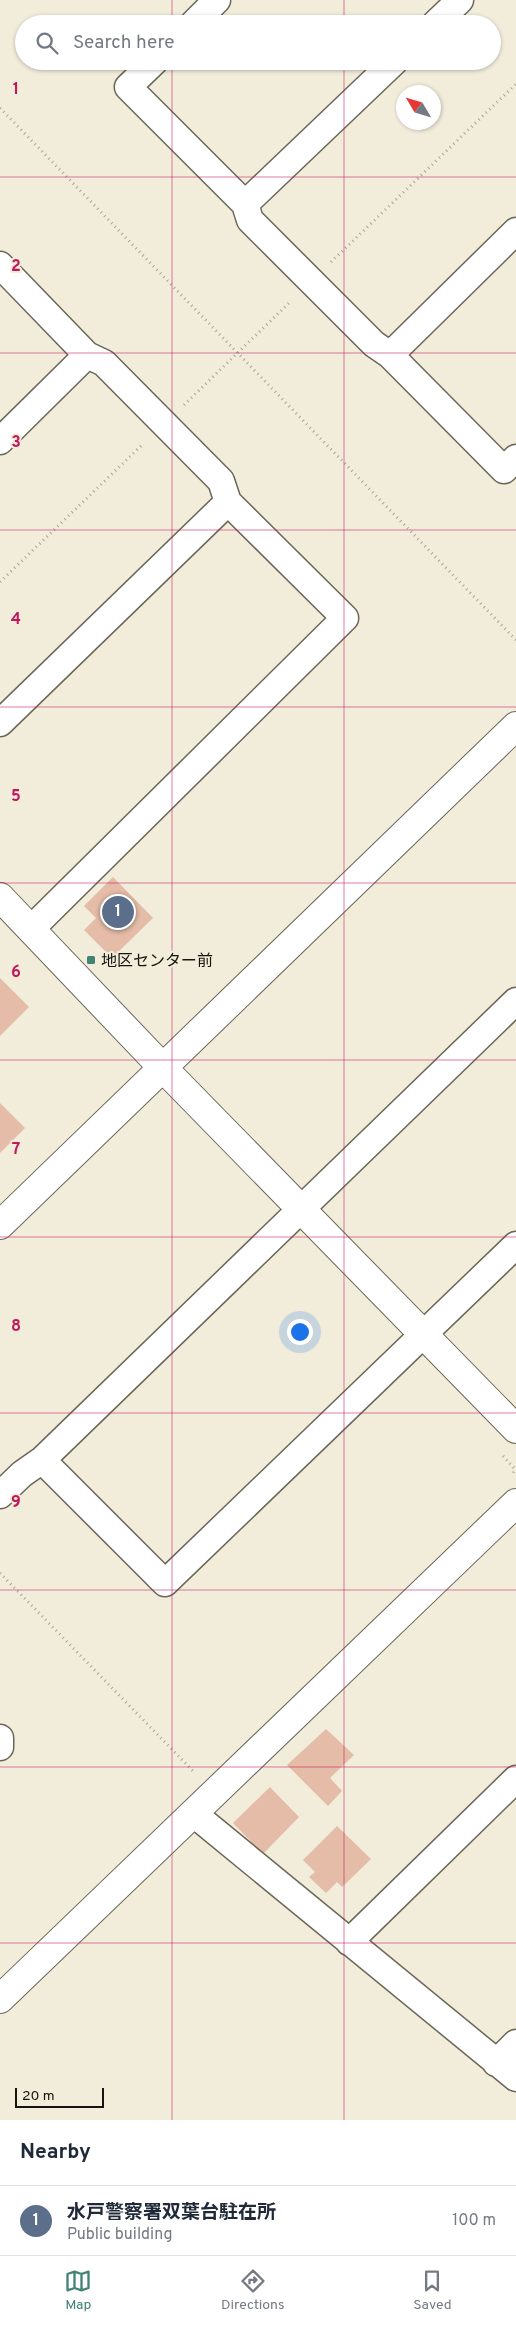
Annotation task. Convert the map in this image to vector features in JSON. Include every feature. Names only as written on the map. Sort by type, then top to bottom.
[{"type":"street","points":[[202,15],[217,0]]},
{"type":"street","points":[[444,15],[460,0]]},
{"type":"street","points":[[146,70],[128,87],[245,204],[250,220],[374,344],[390,355],[504,470],[516,458]]},
{"type":"street","points":[[245,204],[386,70]]},
{"type":"street","points":[[390,355],[516,231]]},
{"type":"street","points":[[0,265],[87,355],[104,363],[221,481],[228,502],[345,618],[31,929]]},
{"type":"street","points":[[0,441],[87,355]]},
{"type":"street","points":[[0,723],[228,502]]},
{"type":"street","points":[[0,1225],[516,726]]},
{"type":"street","points":[[0,897],[163,1068],[516,1429]]},
{"type":"street","points":[[0,1495],[22,1474],[42,1460],[516,1001]]},
{"type":"street","points":[[42,1460],[165,1583],[516,1245]]},
{"type":"street","points":[[0,1999],[194,1814],[514,1491]]},
{"type":"street","points":[[0,1738],[0,1747]]},
{"type":"street","points":[[349,1942],[516,1779]]},
{"type":"street","points":[[194,1814],[506,2070],[516,2043]]},
{"type":"path","points":[[0,582],[516,84]]},
{"type":"path","points":[[0,108],[516,640]]},
{"type":"path","points":[[500,1454],[514,1468],[514,1491]]},
{"type":"path","points":[[0,1573],[198,1775]]},
{"type":"building","points":[[113,877],[153,918],[112,958],[84,930],[96,918],[84,906]]},
{"type":"building","points":[[0,978],[29,1007],[0,1036]]},
{"type":"building","points":[[0,1103],[25,1128],[0,1153]]},
{"type":"building","points":[[326,1729],[354,1755],[330,1778],[342,1791],[328,1806],[287,1765]]},
{"type":"building","points":[[270,1787],[299,1817],[263,1854],[233,1823]]},
{"type":"building","points":[[337,1826],[371,1859],[342,1887],[337,1882],[326,1893],[309,1877],[315,1872],[303,1860]]},
{"type":"place","name":"水戸警察署双葉台駐在所","points":[[118,912]]},
{"type":"place","name":"地区センター前","points":[[91,960]]}]
